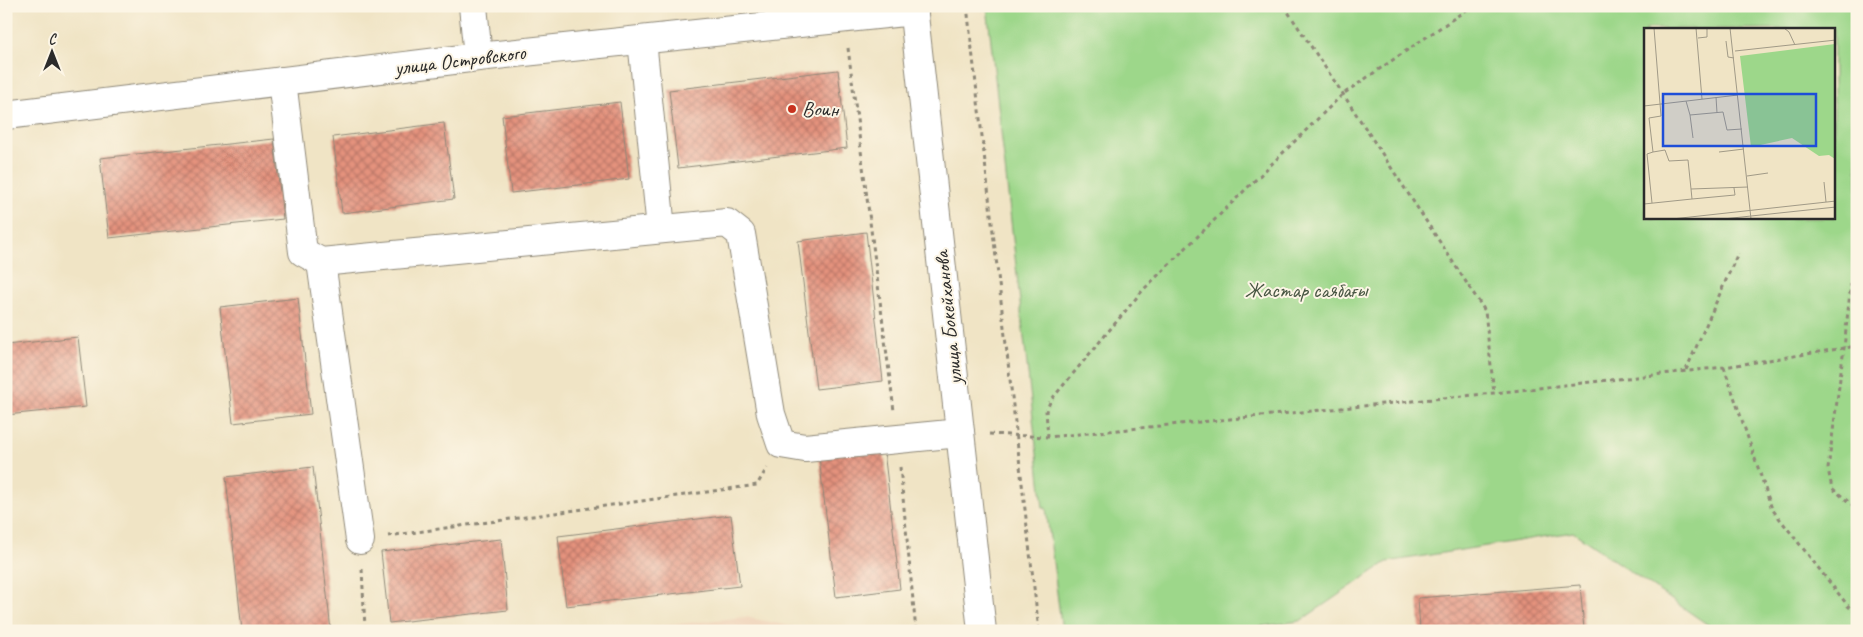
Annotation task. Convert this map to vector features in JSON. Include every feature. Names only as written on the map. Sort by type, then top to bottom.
[{"type":"street","points":[[473,6],[478,57]]},
{"type":"street","name":"улица Островского","points":[[6,114],[478,57],[914,9]]},
{"type":"street","name":"улица Бокейханова","points":[[914,9],[982,631]]},
{"type":"street","points":[[642,40],[661,229]]},
{"type":"street","points":[[282,82],[303,252],[321,262],[727,223],[741,234],[771,414],[781,444],[805,448],[960,433]]},
{"type":"street","points":[[321,262],[360,540]]},
{"type":"path","points":[[967,6],[1039,631]]},
{"type":"path","points":[[1284,6],[1485,310],[1494,393]]},
{"type":"path","points":[[1048,437],[1046,411],[1051,400],[1143,290],[1343,94],[1472,6]]},
{"type":"path","points":[[845,18],[898,439],[916,631]]},
{"type":"path","points":[[1857,227],[1828,469],[1832,488],[1857,509]]},
{"type":"path","points":[[1685,371],[1738,253]]},
{"type":"path","points":[[960,433],[1048,437],[1494,393],[1724,367],[1857,346]]},
{"type":"path","points":[[1724,367],[1772,509],[1849,607],[1857,613]]},
{"type":"path","points":[[363,631],[365,628],[360,540],[757,485],[781,444]]},
{"type":"shaded area","points":[[745,617],[813,631],[612,631]]},
{"type":"green space","name":"Жастар саябағы","points":[[987,6],[1857,6],[1857,631],[1717,631],[1573,532],[1387,562],[1300,621],[1226,631],[1062,631],[1046,508],[1043,508]]},
{"type":"building","points":[[838,70],[847,148],[678,168],[669,90]]},
{"type":"building","points":[[620,102],[629,179],[511,193],[502,116]]},
{"type":"building","points":[[444,123],[454,199],[342,213],[333,137]]},
{"type":"building","points":[[274,139],[283,219],[109,238],[100,158]]},
{"type":"building","points":[[866,232],[883,381],[816,389],[798,241]]},
{"type":"building","points":[[298,298],[311,414],[233,423],[220,307]]},
{"type":"building","points":[[78,337],[86,407],[6,415],[6,345]]},
{"type":"building","points":[[883,442],[900,589],[836,597],[818,449]]},
{"type":"building","points":[[313,467],[331,631],[242,631],[226,477]]},
{"type":"building","points":[[731,515],[740,586],[566,606],[558,536]]},
{"type":"building","points":[[501,539],[508,610],[389,623],[381,552]]},
{"type":"building","points":[[1580,585],[1584,629],[1557,631],[1420,631],[1418,598]]},
{"type":"place","name":"Воин","points":[[792,109]]}]
